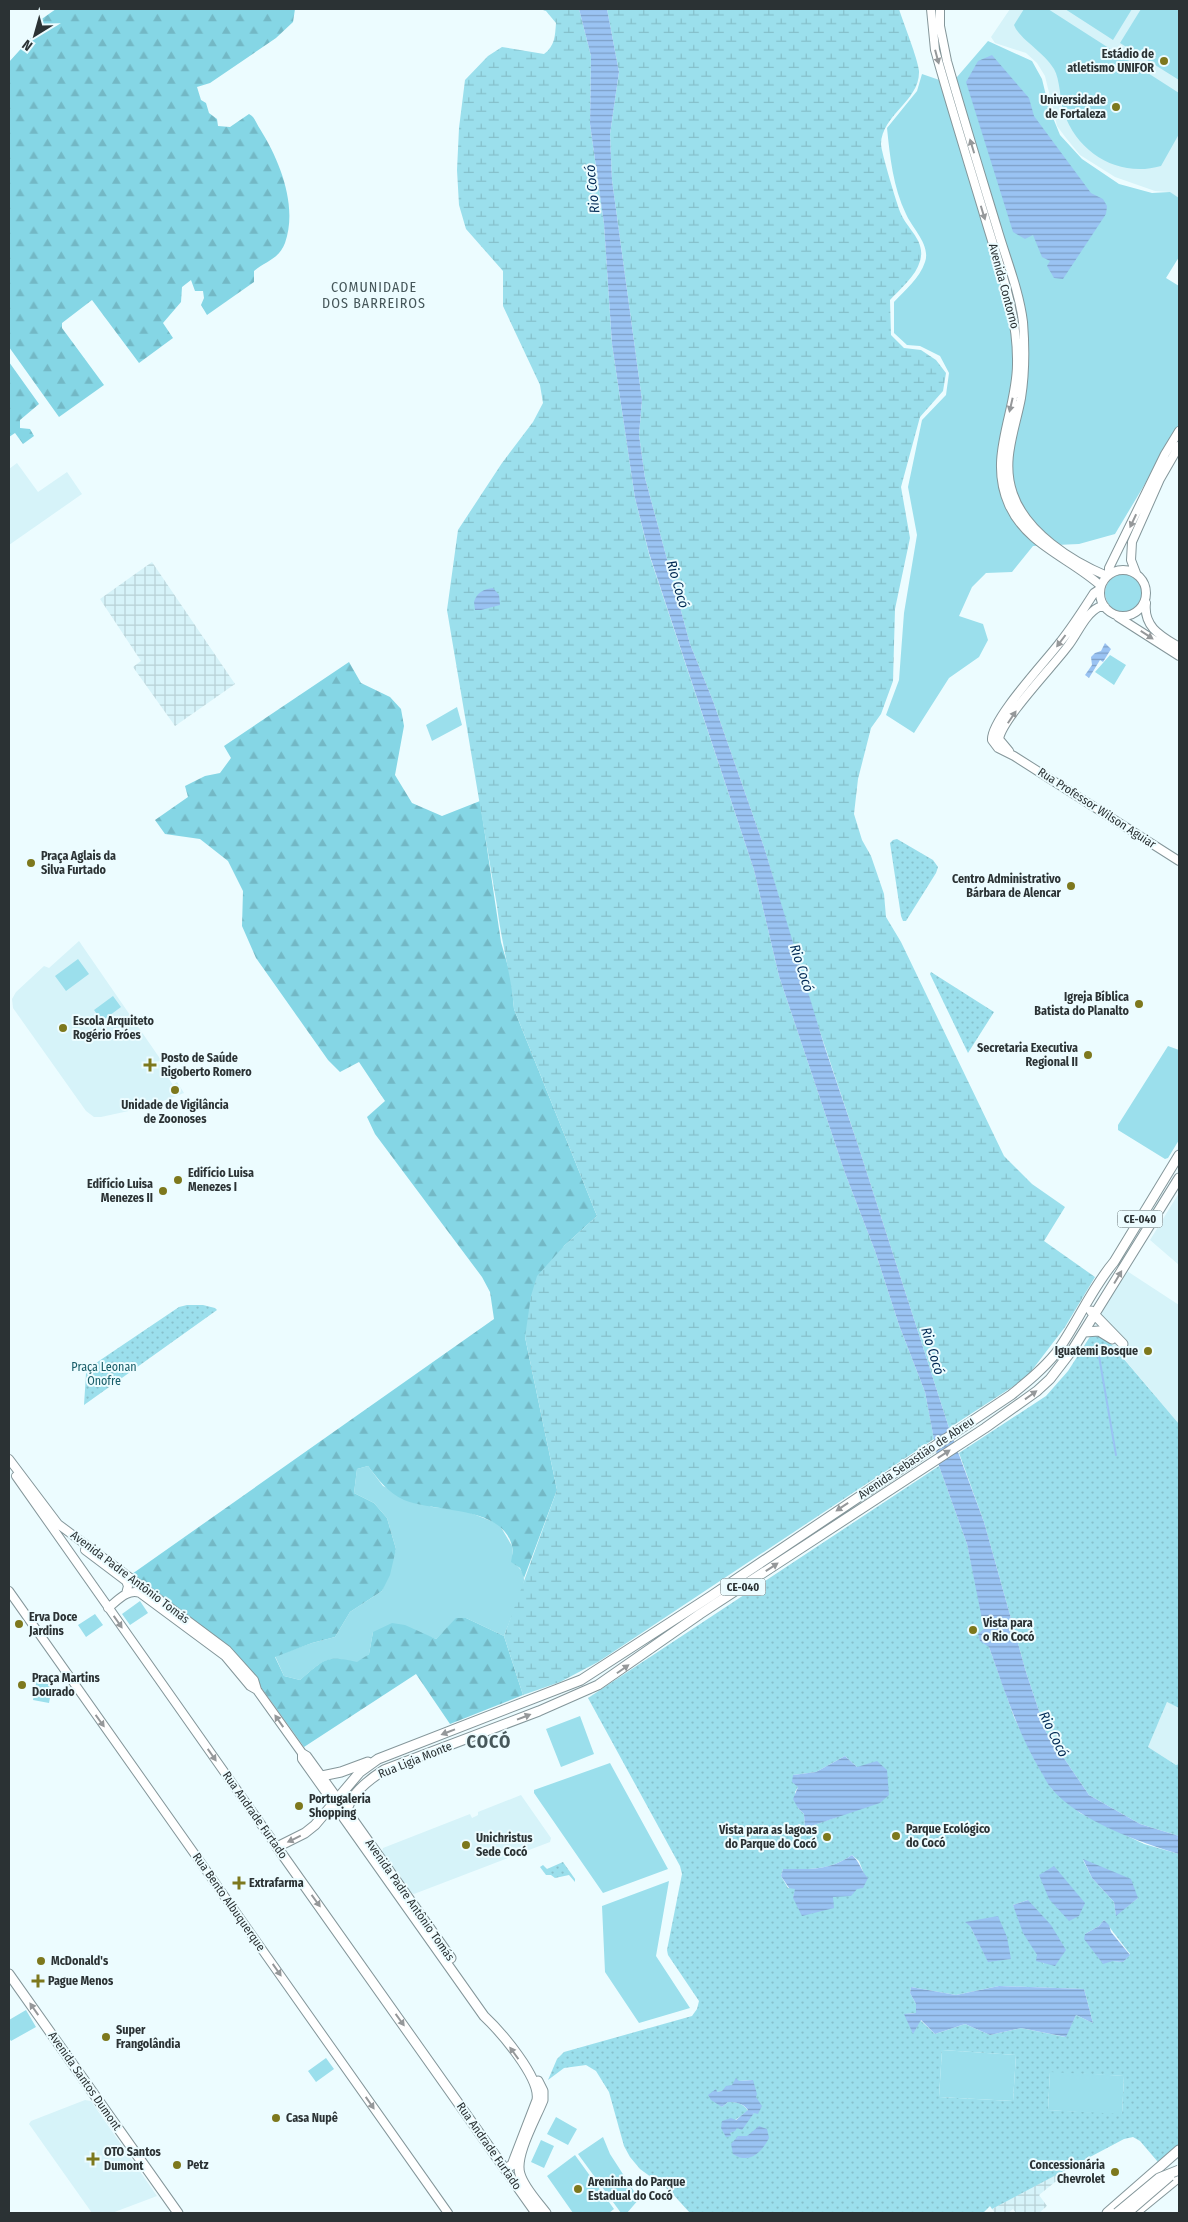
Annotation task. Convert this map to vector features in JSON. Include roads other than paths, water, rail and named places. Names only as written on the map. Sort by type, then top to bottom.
[{"type":"main road","name":"Avenida Sebastião de Abreu","points":[[575,1683],[710,1596],[1028,1381],[1057,1350],[1179,1156]]},
{"type":"main road","points":[[1166,1177],[1178,1180]]},
{"type":"main road","name":"Avenida Sebastião de Abreu","points":[[582,1694],[621,1671],[689,1622],[985,1428],[1038,1391],[1050,1379],[1085,1332],[1091,1314],[1103,1302],[1178,1180]]},
{"type":"main road","points":[[1150,1203],[1158,1210]]},
{"type":"main road","points":[[1057,1350],[1091,1314],[1114,1262]]},
{"type":"main road","points":[[1103,1302],[1103,1316],[1120,1343]]},
{"type":"main road","points":[[1091,1314],[1120,1343]]},
{"type":"main road","points":[[1085,1332],[1099,1331],[1120,1343]]},
{"type":"main road","points":[[689,1622],[690,1614],[710,1596]]},
{"type":"main road","points":[[653,1647],[668,1634],[669,1627],[665,1626]]},
{"type":"main road","name":"Rua Ligia Monte","points":[[277,1847],[305,1833],[336,1801],[360,1772],[378,1759],[575,1683]]},
{"type":"main road","name":"Rua Ligia Monte","points":[[347,1811],[350,1803],[369,1780],[384,1770],[582,1694]]},
{"type":"main road","points":[[322,1776],[341,1772],[378,1759]]},
{"type":"main road","name":"Avenida Padre Antônio Tomás","points":[[336,1801],[347,1811],[489,2012],[496,2027],[533,2079],[538,2081],[544,2095],[519,2160],[519,2173],[546,2213]]},
{"type":"main road","name":"Avenida Padre Antônio Tomás","points":[[336,1801],[484,2016],[496,2027]]},
{"type":"main road","name":"Rua Andrade Furtado","points":[[277,1847],[536,2213]]},
{"type":"main road","name":"Avenida Santos Dumont","points":[[9,1974],[178,2213]]},
{"type":"main road","points":[[505,2170],[512,2165],[537,2095],[533,2079]]},
{"type":"main road","points":[[517,2148],[528,2137],[530,2116]]},
{"type":"main road","points":[[1107,2213],[1179,2150]]},
{"type":"main road","points":[[1135,2213],[1176,2180],[1176,2174],[1169,2169],[1162,2170],[1147,2179]]},
{"type":"main road","points":[[1116,2213],[1159,2178],[1179,2169]]},
{"type":"main road","points":[[1127,2213],[1179,2169]]},
{"type":"street","name":"Avenida Contorno","points":[[931,9],[935,50],[1014,318],[1017,367],[1001,449],[1000,468],[1003,487],[1009,504],[1036,541],[1101,588]]},
{"type":"street","name":"Avenida Contorno","points":[[940,9],[940,26],[947,61],[1020,306],[1024,354],[1020,398],[1009,447],[1008,473],[1012,492],[1021,511],[1034,528],[1070,556],[1094,571],[1108,575]]},
{"type":"street","points":[[1078,624],[1094,594],[1101,588],[1108,575],[1109,568],[1150,483],[1179,431]]},
{"type":"street","points":[[1179,446],[1160,479],[1130,550],[1131,560],[1136,573],[1146,585],[1145,611],[1151,627],[1179,647]]},
{"type":"street","points":[[1108,575],[1122,569],[1136,573]]},
{"type":"street","points":[[1101,588],[1100,597],[1105,607],[1179,656]]},
{"type":"street","points":[[1114,614],[1122,616],[1137,612],[1146,600]]},
{"type":"street","points":[[1078,624],[1095,608],[1105,607]]},
{"type":"street","name":"Rua Professor Wilson Aguiar","points":[[1078,624],[1033,682],[1000,736],[1000,742],[1014,756],[1179,861]]},
{"type":"street","name":"Avenida Padre Antônio Tomás","points":[[9,1458],[58,1524],[126,1581],[128,1586],[126,1594]]},
{"type":"street","name":"Rua Andrade Furtado","points":[[9,1466],[277,1847]]},
{"type":"street","name":"Avenida Padre Antônio Tomás","points":[[81,1544],[234,1656],[254,1680],[256,1690],[302,1753],[307,1756],[322,1776],[336,1801]]},
{"type":"street","name":"Rua Bento Albuquerque","points":[[9,1591],[448,2213]]},
{"type":"street","name":"Avenida Padre Antônio Tomás","points":[[126,1594],[136,1591],[162,1605]]},
{"type":"street","points":[[108,1608],[126,1594]]},
{"type":"street","name":"Avenida Padre Antônio Tomás","points":[[302,1753],[302,1759],[336,1801]]},
{"type":"waterway","points":[[1098,1350],[1116,1455]]},
{"type":"place","name":"Estádio de atletismo UNIFOR","points":[[1164,61]]},
{"type":"place","name":"Universidade de Fortaleza","points":[[1116,107]]},
{"type":"place","name":"Praça Aglais da Silva Furtado","points":[[31,863]]},
{"type":"place","name":"Centro Administrativo Bárbara de Alencar","points":[[1071,886]]},
{"type":"place","name":"Igreja Bíblica Batista do Planalto","points":[[1139,1004]]},
{"type":"place","name":"Escola Arquiteto Rogério Fróes","points":[[63,1028]]},
{"type":"place","name":"Secretaria Executiva Regional II","points":[[1088,1055]]},
{"type":"place","name":"Posto de Saúde Rigoberto Romero","points":[[150,1065]]},
{"type":"place","name":"Unidade de Vigilância de Zoonoses","points":[[175,1090]]},
{"type":"place","name":"Edifício Luisa Menezes I","points":[[178,1180]]},
{"type":"place","name":"Edifício Luisa Menezes II","points":[[163,1191]]},
{"type":"place","name":"Iguatemi Bosque","points":[[1148,1351]]},
{"type":"place","name":"Erva Doce Jardins","points":[[19,1624]]},
{"type":"place","name":"Vista para o Rio Cocó","points":[[973,1630]]},
{"type":"place","name":"Praça Martins Dourado","points":[[22,1685]]},
{"type":"place","name":"Portugaleria Shopping","points":[[299,1806]]},
{"type":"place","name":"Parque Ecológico do Cocó","points":[[896,1836]]},
{"type":"place","name":"Vista para as lagoas do Parque do Cocó","points":[[827,1837]]},
{"type":"place","name":"Unichristus Sede Cocó","points":[[466,1845]]},
{"type":"place","name":"Extrafarma","points":[[239,1883]]},
{"type":"place","name":"McDonald's","points":[[41,1961]]},
{"type":"place","name":"Pague Menos","points":[[38,1981]]},
{"type":"place","name":"Super Frangolândia","points":[[106,2037]]},
{"type":"place","name":"Casa Nupê","points":[[276,2118]]},
{"type":"place","name":"OTO Santos Dumont","points":[[93,2159]]},
{"type":"place","name":"Petz","points":[[177,2165]]},
{"type":"place","name":"Concessionária Chevrolet","points":[[1115,2172]]},
{"type":"place","name":"Areninha do Parque Estadual do Cocó","points":[[578,2189]]},
{"type":"district","name":"COMUNIDADE DOS BARREIROS","points":[[374,296]]},
{"type":"district","name":"COCÓ","points":[[489,1742]]},
{"type":"water label","name":"Rio Cocó","points":[[592,189]]},
{"type":"water label","name":"Rio Cocó","points":[[678,584]]},
{"type":"water label","name":"Rio Cocó","points":[[802,968]]},
{"type":"water label","name":"Rio Cocó","points":[[933,1351]]},
{"type":"water label","name":"Rio Cocó","points":[[1054,1734]]},
{"type":"park label","name":"Praça Leonan Onofre","points":[[104,1374]]}]
